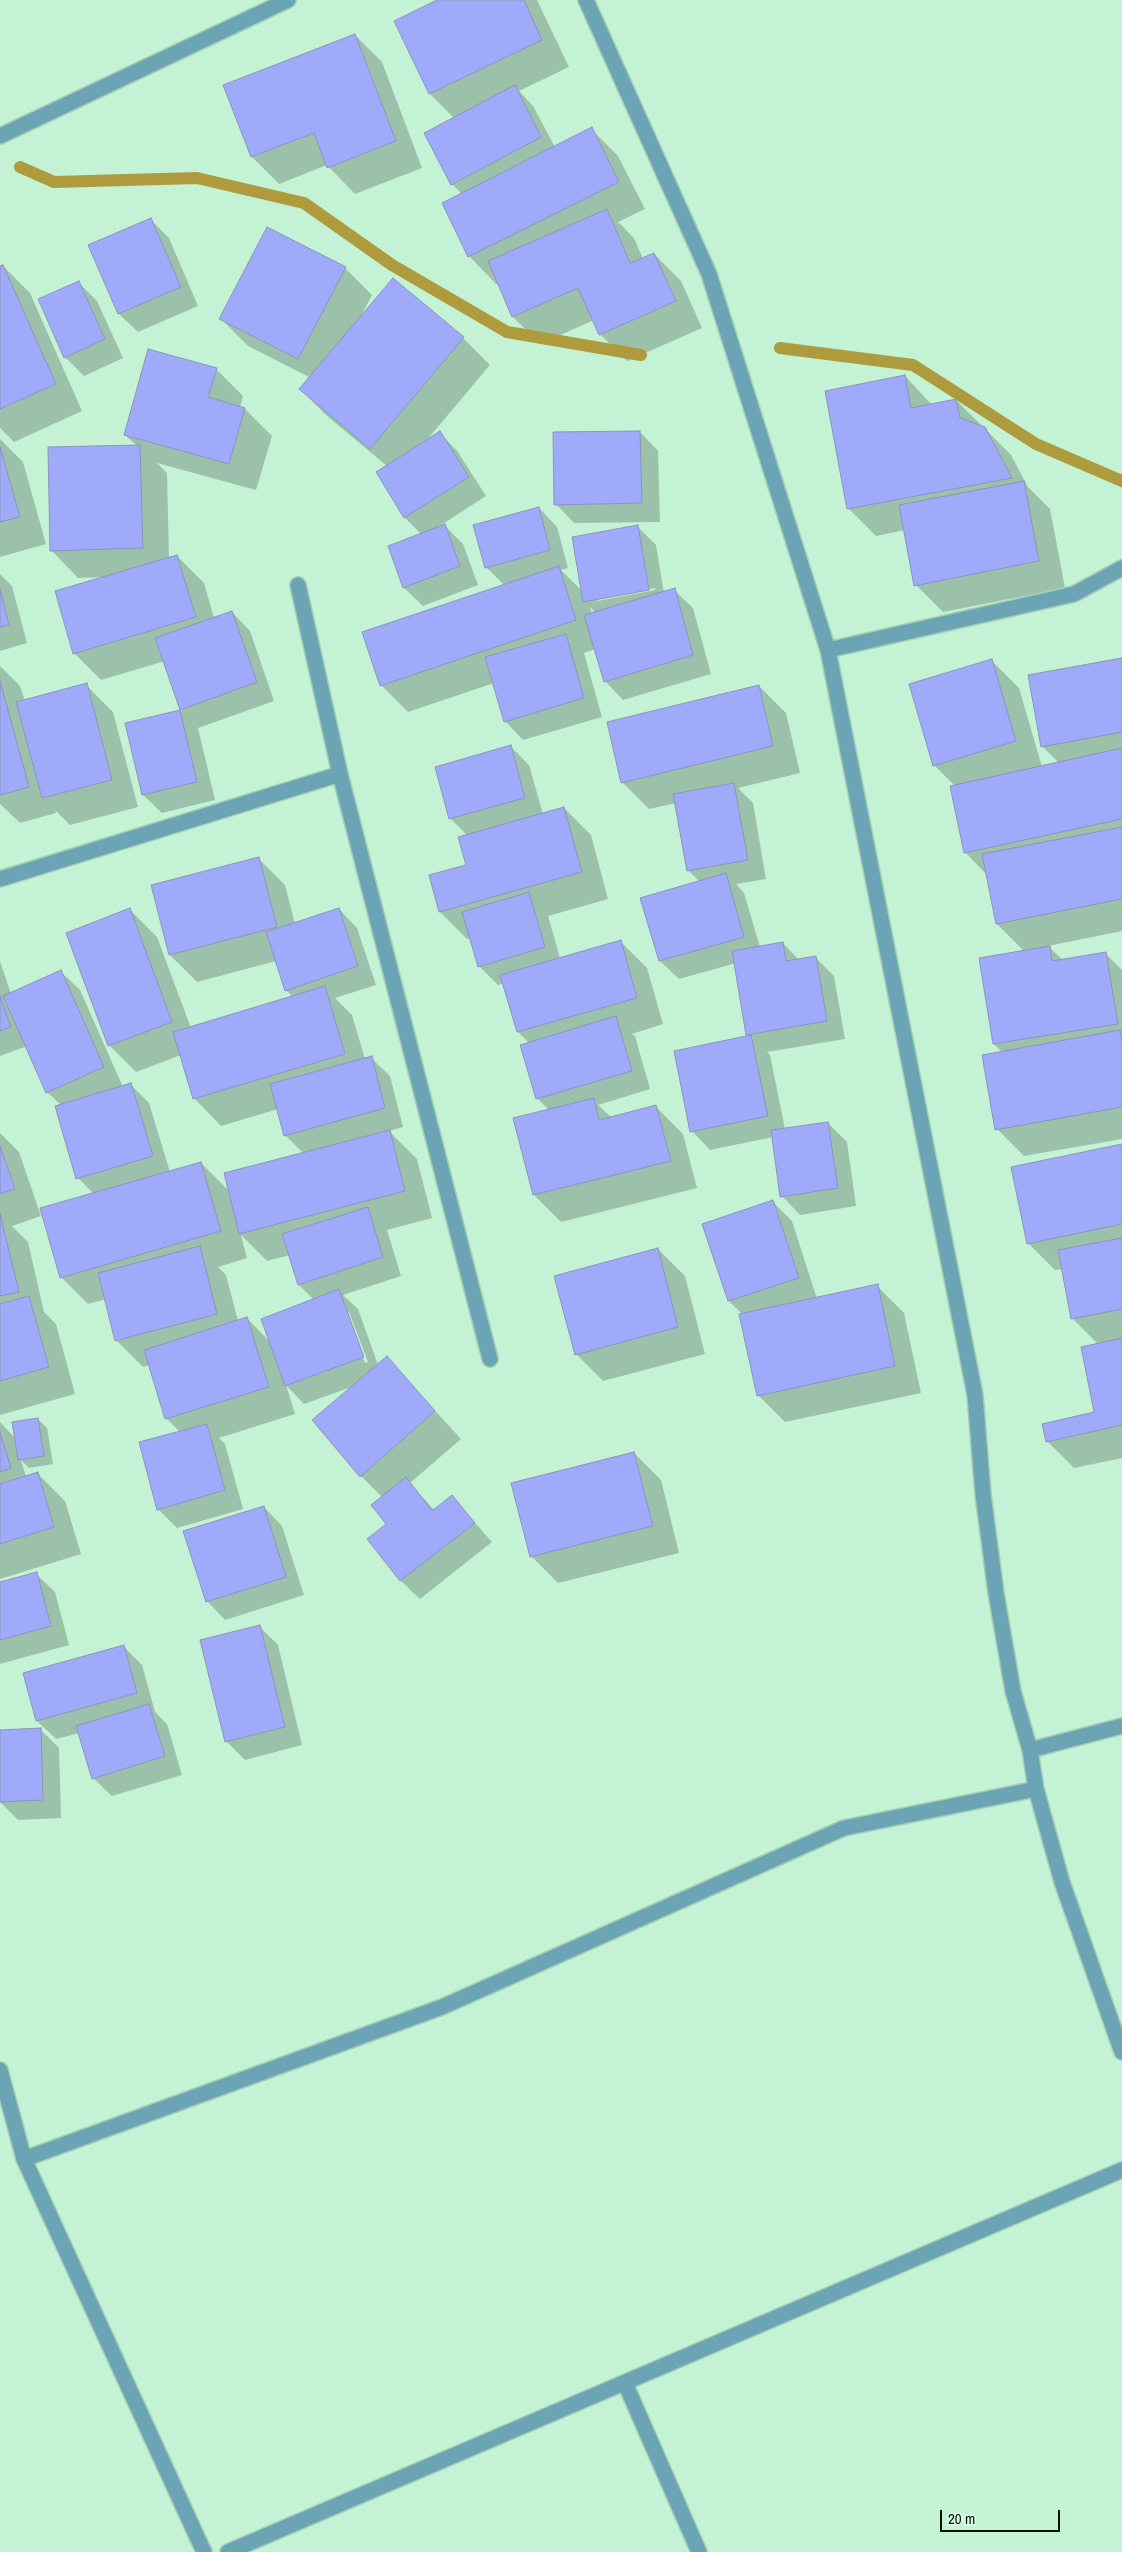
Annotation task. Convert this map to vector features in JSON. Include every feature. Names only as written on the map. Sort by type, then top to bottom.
[{"type":"street","points":[[0,136],[288,0]]},
{"type":"street","points":[[586,0],[709,274],[765,446],[799,564],[828,650],[975,1395],[983,1494],[996,1593],[1014,1691],[1030,1750],[1036,1789],[1062,1882],[1122,2052]]},
{"type":"street","points":[[828,650],[1074,594],[1122,568]]},
{"type":"street","points":[[298,585],[340,774],[490,1359]]},
{"type":"street","points":[[0,879],[340,774]]},
{"type":"street","points":[[1030,1750],[1122,1726]]},
{"type":"street","points":[[24,2159],[442,2007],[844,1828],[1036,1789]]},
{"type":"street","points":[[0,2070],[24,2159],[204,2552]]},
{"type":"street","points":[[228,2552],[1122,2170]]},
{"type":"street","points":[[625,2383],[699,2552]]},
{"type":"building","points":[[437,0],[524,0],[542,40],[429,94],[394,21]]},
{"type":"building","points":[[355,34],[396,141],[327,168],[314,133],[251,157],[223,85]]},
{"type":"building","points":[[515,85],[541,137],[451,185],[424,133]]},
{"type":"building","points":[[592,127],[619,182],[468,257],[442,203]]},
{"type":"building","points":[[607,209],[630,263],[654,253],[676,301],[599,335],[578,288],[512,317],[488,261]]},
{"type":"building","points":[[151,218],[181,287],[118,314],[88,245]]},
{"type":"building","points":[[267,227],[346,267],[298,359],[219,319]]},
{"type":"building","points":[[3,265],[56,384],[0,409],[0,266]]},
{"type":"building","points":[[393,278],[464,337],[370,449],[299,389]]},
{"type":"building","points":[[79,281],[105,339],[64,358],[38,299]]},
{"type":"building","points":[[148,349],[217,368],[208,397],[245,408],[229,464],[124,435]]},
{"type":"building","points":[[905,375],[911,408],[956,399],[960,418],[985,427],[1012,478],[847,509],[825,391]]},
{"type":"building","points":[[440,431],[469,477],[404,518],[376,472]]},
{"type":"building","points":[[640,431],[642,503],[554,505],[553,432]]},
{"type":"building","points":[[140,445],[143,548],[50,551],[48,447]]},
{"type":"building","points":[[0,447],[20,517],[0,522]]},
{"type":"building","points":[[1024,481],[1039,561],[914,586],[899,505]]},
{"type":"building","points":[[539,507],[550,550],[485,568],[473,525]]},
{"type":"building","points":[[445,524],[460,566],[403,588],[388,546]]},
{"type":"building","points":[[638,525],[649,590],[583,602],[572,537]]},
{"type":"building","points":[[177,555],[196,617],[73,654],[55,591]]},
{"type":"building","points":[[559,566],[576,620],[380,686],[362,632]]},
{"type":"building","points":[[675,588],[693,655],[604,682],[584,615]]},
{"type":"building","points":[[0,589],[9,625],[0,627]]},
{"type":"building","points":[[232,611],[257,682],[180,710],[155,638]]},
{"type":"building","points":[[566,634],[584,698],[504,722],[485,657]]},
{"type":"building","points":[[1122,658],[1122,732],[1041,747],[1028,675]]},
{"type":"building","points":[[992,659],[1016,741],[933,766],[909,684]]},
{"type":"building","points":[[0,681],[29,787],[0,795]]},
{"type":"building","points":[[87,683],[112,780],[42,798],[16,702]]},
{"type":"building","points":[[759,685],[773,746],[621,783],[607,722]]},
{"type":"building","points":[[180,710],[197,782],[142,795],[125,723]]},
{"type":"building","points":[[511,745],[525,798],[449,819],[435,767]]},
{"type":"building","points":[[1122,748],[1122,819],[964,853],[950,786]]},
{"type":"building","points":[[734,783],[748,860],[687,871],[673,794]]},
{"type":"building","points":[[564,807],[582,872],[439,912],[429,875],[466,865],[458,837]]},
{"type":"building","points":[[1122,827],[1122,899],[996,924],[982,854]]},
{"type":"building","points":[[259,857],[277,927],[169,955],[151,885]]},
{"type":"building","points":[[726,873],[744,937],[659,961],[640,898]]},
{"type":"building","points":[[529,892],[545,947],[478,967],[462,912]]},
{"type":"building","points":[[130,908],[172,1022],[108,1046],[66,933]]},
{"type":"building","points":[[339,908],[358,966],[285,991],[266,932]]},
{"type":"building","points":[[621,940],[637,998],[517,1032],[500,975]]},
{"type":"building","points":[[783,942],[786,961],[816,956],[827,1021],[746,1035],[732,951]]},
{"type":"building","points":[[1050,946],[1052,961],[1106,952],[1118,1024],[993,1044],[979,958]]},
{"type":"building","points":[[61,970],[104,1067],[46,1093],[3,996]]},
{"type":"building","points":[[325,986],[345,1054],[193,1099],[173,1032]]},
{"type":"building","points":[[0,996],[11,1027],[0,1031]]},
{"type":"building","points":[[616,1016],[632,1071],[536,1099],[520,1045]]},
{"type":"building","points":[[1120,1030],[1122,1043],[1122,1107],[995,1130],[982,1055]]},
{"type":"building","points":[[751,1035],[768,1116],[690,1132],[674,1051]]},
{"type":"building","points":[[372,1056],[385,1108],[284,1136],[270,1084]]},
{"type":"building","points":[[131,1083],[153,1156],[76,1179],[55,1106]]},
{"type":"building","points":[[594,1098],[599,1120],[656,1105],[671,1161],[533,1195],[513,1118]]},
{"type":"building","points":[[828,1122],[838,1188],[780,1197],[771,1130]]},
{"type":"building","points":[[390,1130],[405,1191],[239,1234],[224,1173]]},
{"type":"building","points":[[1122,1144],[1122,1224],[1027,1244],[1011,1167]]},
{"type":"building","points":[[0,1146],[15,1189],[0,1194]]},
{"type":"building","points":[[201,1162],[221,1231],[60,1278],[40,1208]]},
{"type":"building","points":[[773,1200],[799,1278],[728,1301],[702,1224]]},
{"type":"building","points":[[368,1207],[383,1257],[298,1285],[282,1234]]},
{"type":"building","points":[[0,1214],[19,1292],[0,1296]]},
{"type":"building","points":[[1122,1238],[1122,1309],[1071,1319],[1058,1250]]},
{"type":"building","points":[[200,1246],[217,1314],[115,1341],[98,1273]]},
{"type":"building","points":[[658,1248],[678,1327],[575,1355],[554,1276]]},
{"type":"building","points":[[878,1284],[895,1366],[757,1396],[739,1314]]},
{"type":"building","points":[[339,1289],[364,1357],[285,1386],[261,1319]]},
{"type":"building","points":[[29,1296],[49,1367],[0,1381],[0,1304]]},
{"type":"building","points":[[247,1317],[269,1387],[165,1419],[144,1350]]},
{"type":"building","points":[[1122,1338],[1122,1425],[1046,1442],[1042,1424],[1094,1412],[1081,1347]]},
{"type":"building","points":[[387,1356],[435,1411],[360,1477],[312,1420]]},
{"type":"building","points":[[38,1418],[44,1456],[18,1460],[12,1422]]},
{"type":"building","points":[[207,1424],[225,1490],[157,1510],[139,1442]]},
{"type":"building","points":[[0,1432],[11,1468],[0,1472]]},
{"type":"building","points":[[634,1452],[653,1526],[530,1557],[511,1483]]},
{"type":"building","points":[[38,1472],[54,1527],[0,1544],[0,1484]]},
{"type":"building","points":[[406,1477],[432,1511],[452,1495],[475,1523],[400,1581],[367,1539],[386,1524],[371,1505]]},
{"type":"building","points":[[264,1506],[286,1577],[206,1602],[183,1531]]},
{"type":"building","points":[[37,1572],[51,1626],[0,1640],[0,1582]]},
{"type":"building","points":[[260,1625],[285,1727],[225,1742],[200,1640]]},
{"type":"building","points":[[124,1645],[137,1693],[36,1721],[23,1673]]},
{"type":"building","points":[[149,1704],[165,1756],[92,1779],[76,1726]]},
{"type":"building","points":[[41,1728],[43,1800],[0,1802],[0,1730]]},
{"type":"waterway","points":[[20,167],[54,182],[197,178],[304,203],[392,265],[507,332],[641,355]]},
{"type":"waterway","points":[[780,348],[913,365],[1036,444],[1122,481]]}]
